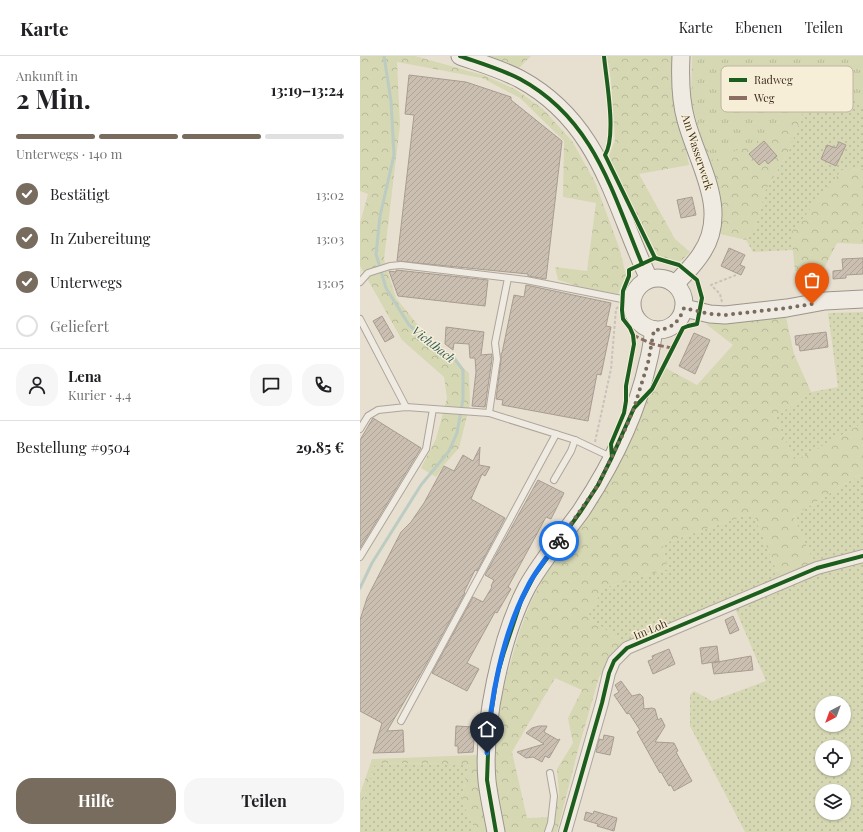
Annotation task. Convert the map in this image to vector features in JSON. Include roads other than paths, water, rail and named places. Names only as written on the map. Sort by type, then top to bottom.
[{"type":"main road","points":[[460,56],[503,71],[520,79],[552,101],[573,122],[599,160],[649,279]]},
{"type":"main road","name":"Am Wasserwerk","points":[[675,284],[702,254],[714,222],[711,192],[686,119],[682,94],[681,56]]},
{"type":"main road","points":[[660,278],[671,281],[675,284],[681,291],[684,300],[682,315],[673,325],[667,328],[654,330],[640,323],[627,300],[634,294],[637,288],[649,279],[660,278]]},
{"type":"main road","points":[[684,308],[710,314],[725,315],[787,308],[825,301],[863,299]]},
{"type":"main road","points":[[496,832],[487,780],[487,753],[489,727],[497,676],[506,645],[521,601],[534,576],[598,485],[624,432],[641,388],[648,363],[654,330]]},
{"type":"street","name":"Im Loh","points":[[565,832],[602,703],[609,673],[614,661],[627,648],[817,568],[863,556]]},
{"type":"lane","points":[[360,282],[368,273],[390,266],[400,265],[508,278],[627,300]]},
{"type":"lane","points":[[488,413],[497,359],[495,343],[508,278]]},
{"type":"lane","points":[[360,319],[406,407]]},
{"type":"lane","points":[[360,429],[368,416],[378,410],[406,407],[470,411],[488,413],[575,440],[612,457]]},
{"type":"lane","points":[[360,557],[426,449],[433,409]]},
{"type":"lane","points":[[401,721],[556,434]]},
{"type":"lane","points":[[554,480],[571,451],[575,440]]},
{"type":"lane","points":[[548,832],[551,823],[554,796],[550,773]]},
{"type":"waterway","name":"Vichtbach","points":[[360,588],[372,563],[421,485],[449,451],[457,433],[463,399],[463,370],[454,358],[409,325],[386,288],[376,254],[380,216],[394,155],[391,101],[384,56]]}]
